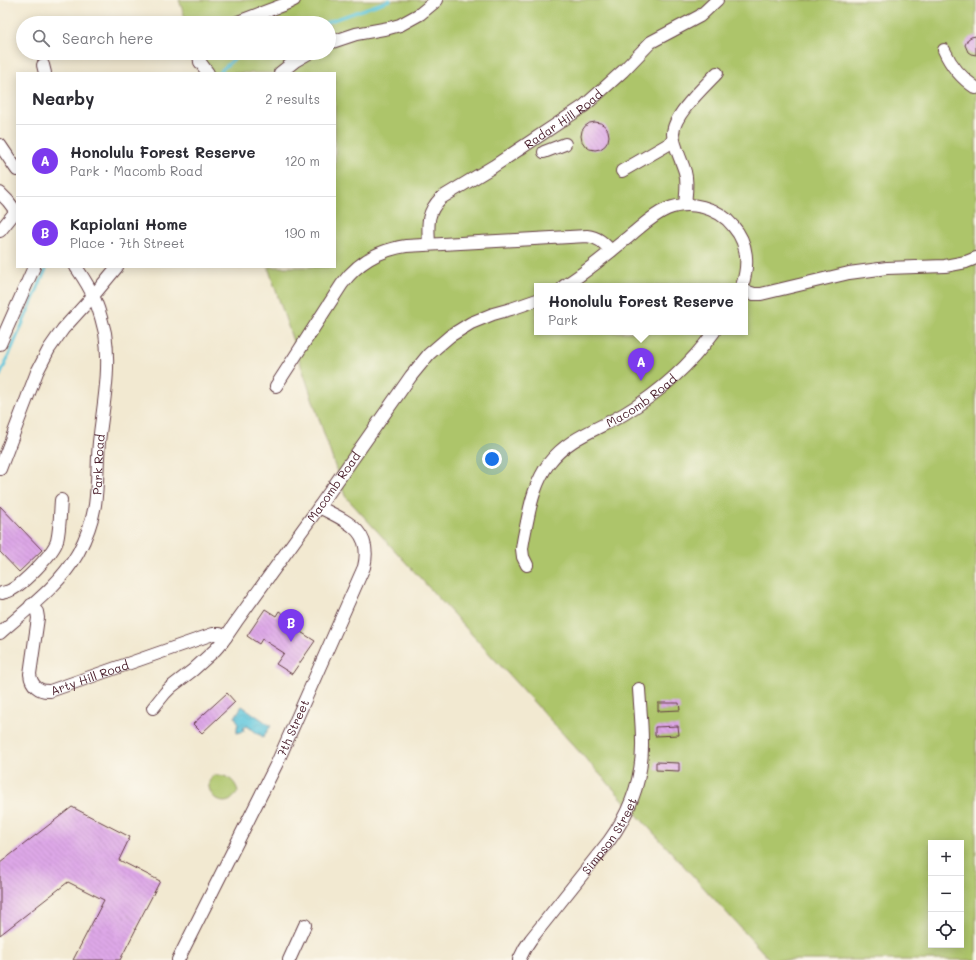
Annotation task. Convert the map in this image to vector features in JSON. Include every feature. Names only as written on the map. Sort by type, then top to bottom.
[{"type":"street","points":[[255,16],[288,4],[294,0]]},
{"type":"street","points":[[336,41],[356,34],[400,25],[420,14],[437,0]]},
{"type":"street","name":"Radar Hill Road","points":[[429,244],[428,223],[430,213],[441,198],[494,166],[584,106],[623,71],[651,42],[700,16],[716,0]]},
{"type":"street","points":[[944,50],[956,71],[967,82],[976,88]]},
{"type":"street","points":[[200,60],[206,71]]},
{"type":"street","points":[[281,72],[297,60]]},
{"type":"street","points":[[685,205],[687,189],[686,173],[674,141],[673,132],[678,118],[686,107],[717,73]]},
{"type":"street","points":[[538,137],[555,148]]},
{"type":"street","points":[[622,171],[674,141]]},
{"type":"street","points":[[0,145],[16,169]]},
{"type":"street","points":[[0,194],[16,211]]},
{"type":"street","points":[[569,283],[587,271],[661,212],[685,205],[702,207],[718,213],[731,223],[737,230],[745,246],[746,255],[746,271],[743,283]]},
{"type":"street","points":[[0,231],[16,213]]},
{"type":"street","points":[[276,386],[342,284],[354,270],[368,259],[386,250],[429,244],[587,236],[599,239],[611,251]]},
{"type":"street","points":[[748,292],[761,294],[849,273],[887,268],[945,266],[966,262],[976,258]]},
{"type":"street","points":[[0,344],[34,268]]},
{"type":"street","name":"Park Road","points":[[0,633],[61,578],[74,560],[84,542],[95,506],[97,466],[107,372],[106,344],[98,307],[77,268]]},
{"type":"street","points":[[0,469],[42,360],[63,329],[116,268]]},
{"type":"street","name":"Macomb Road","points":[[153,708],[171,687],[205,661],[226,637],[411,376],[429,354],[450,336],[471,323],[493,314],[511,310],[534,301]]},
{"type":"street","name":"Macomb Road","points":[[527,566],[524,562],[522,545],[535,489],[549,463],[562,448],[580,436],[624,414],[656,392],[685,366],[712,335]]},
{"type":"street","points":[[1,595],[16,587],[40,565],[53,549],[58,536],[61,500]]},
{"type":"street","name":"7th Street","points":[[178,960],[277,763],[366,561],[366,548],[358,531],[349,523],[319,507]]},
{"type":"street","name":"Arty Hill Road","points":[[32,605],[37,612],[38,618],[30,678],[32,683],[42,691],[50,691],[213,634],[220,634],[226,637]]},
{"type":"street","name":"Simpson Street","points":[[519,960],[531,939],[609,841],[630,806],[638,780],[642,754],[639,689]]},
{"type":"street","points":[[289,960],[305,925]]},
{"type":"green space","points":[[179,0],[976,0],[976,960],[770,960],[345,496],[268,268],[336,268],[336,72],[203,72],[199,60],[336,60],[336,16],[185,16]]},
{"type":"green space","points":[[214,775],[229,778],[237,787],[238,791],[229,801],[219,801],[211,794],[209,784],[210,779]]},
{"type":"water","points":[[242,706],[271,726],[263,737],[247,726],[243,728],[244,731],[237,733],[238,722],[235,717]]},
{"type":"building","points":[[976,36],[976,55],[968,52],[965,45],[968,39]]},
{"type":"building","points":[[595,122],[605,126],[609,136],[605,146],[595,150],[585,146],[581,136],[585,126]]},
{"type":"building","points":[[0,506],[42,550],[19,572],[0,552]]},
{"type":"building","points":[[265,609],[276,616],[279,611],[291,619],[288,624],[315,641],[292,674],[276,664],[284,653],[262,639],[259,644],[247,636]]},
{"type":"building","points":[[227,693],[235,702],[202,733],[193,724]]},
{"type":"building","points":[[658,703],[679,703],[680,710],[658,711]]},
{"type":"building","points":[[678,726],[679,735],[655,736],[655,727]]},
{"type":"building","points":[[656,762],[679,763],[679,771],[656,770]]},
{"type":"building","points":[[72,807],[130,837],[119,860],[160,881],[120,960],[73,960],[104,900],[68,882],[0,935],[0,863]]},
{"type":"waterway","points":[[336,19],[390,0]]},
{"type":"waterway","points":[[219,72],[233,60]]},
{"type":"waterway","points":[[0,376],[47,268]]},
{"type":"place","name":"Honolulu Forest Reserve","points":[[641,381]]},
{"type":"place","name":"Kapiolani Home","points":[[291,642]]}]
